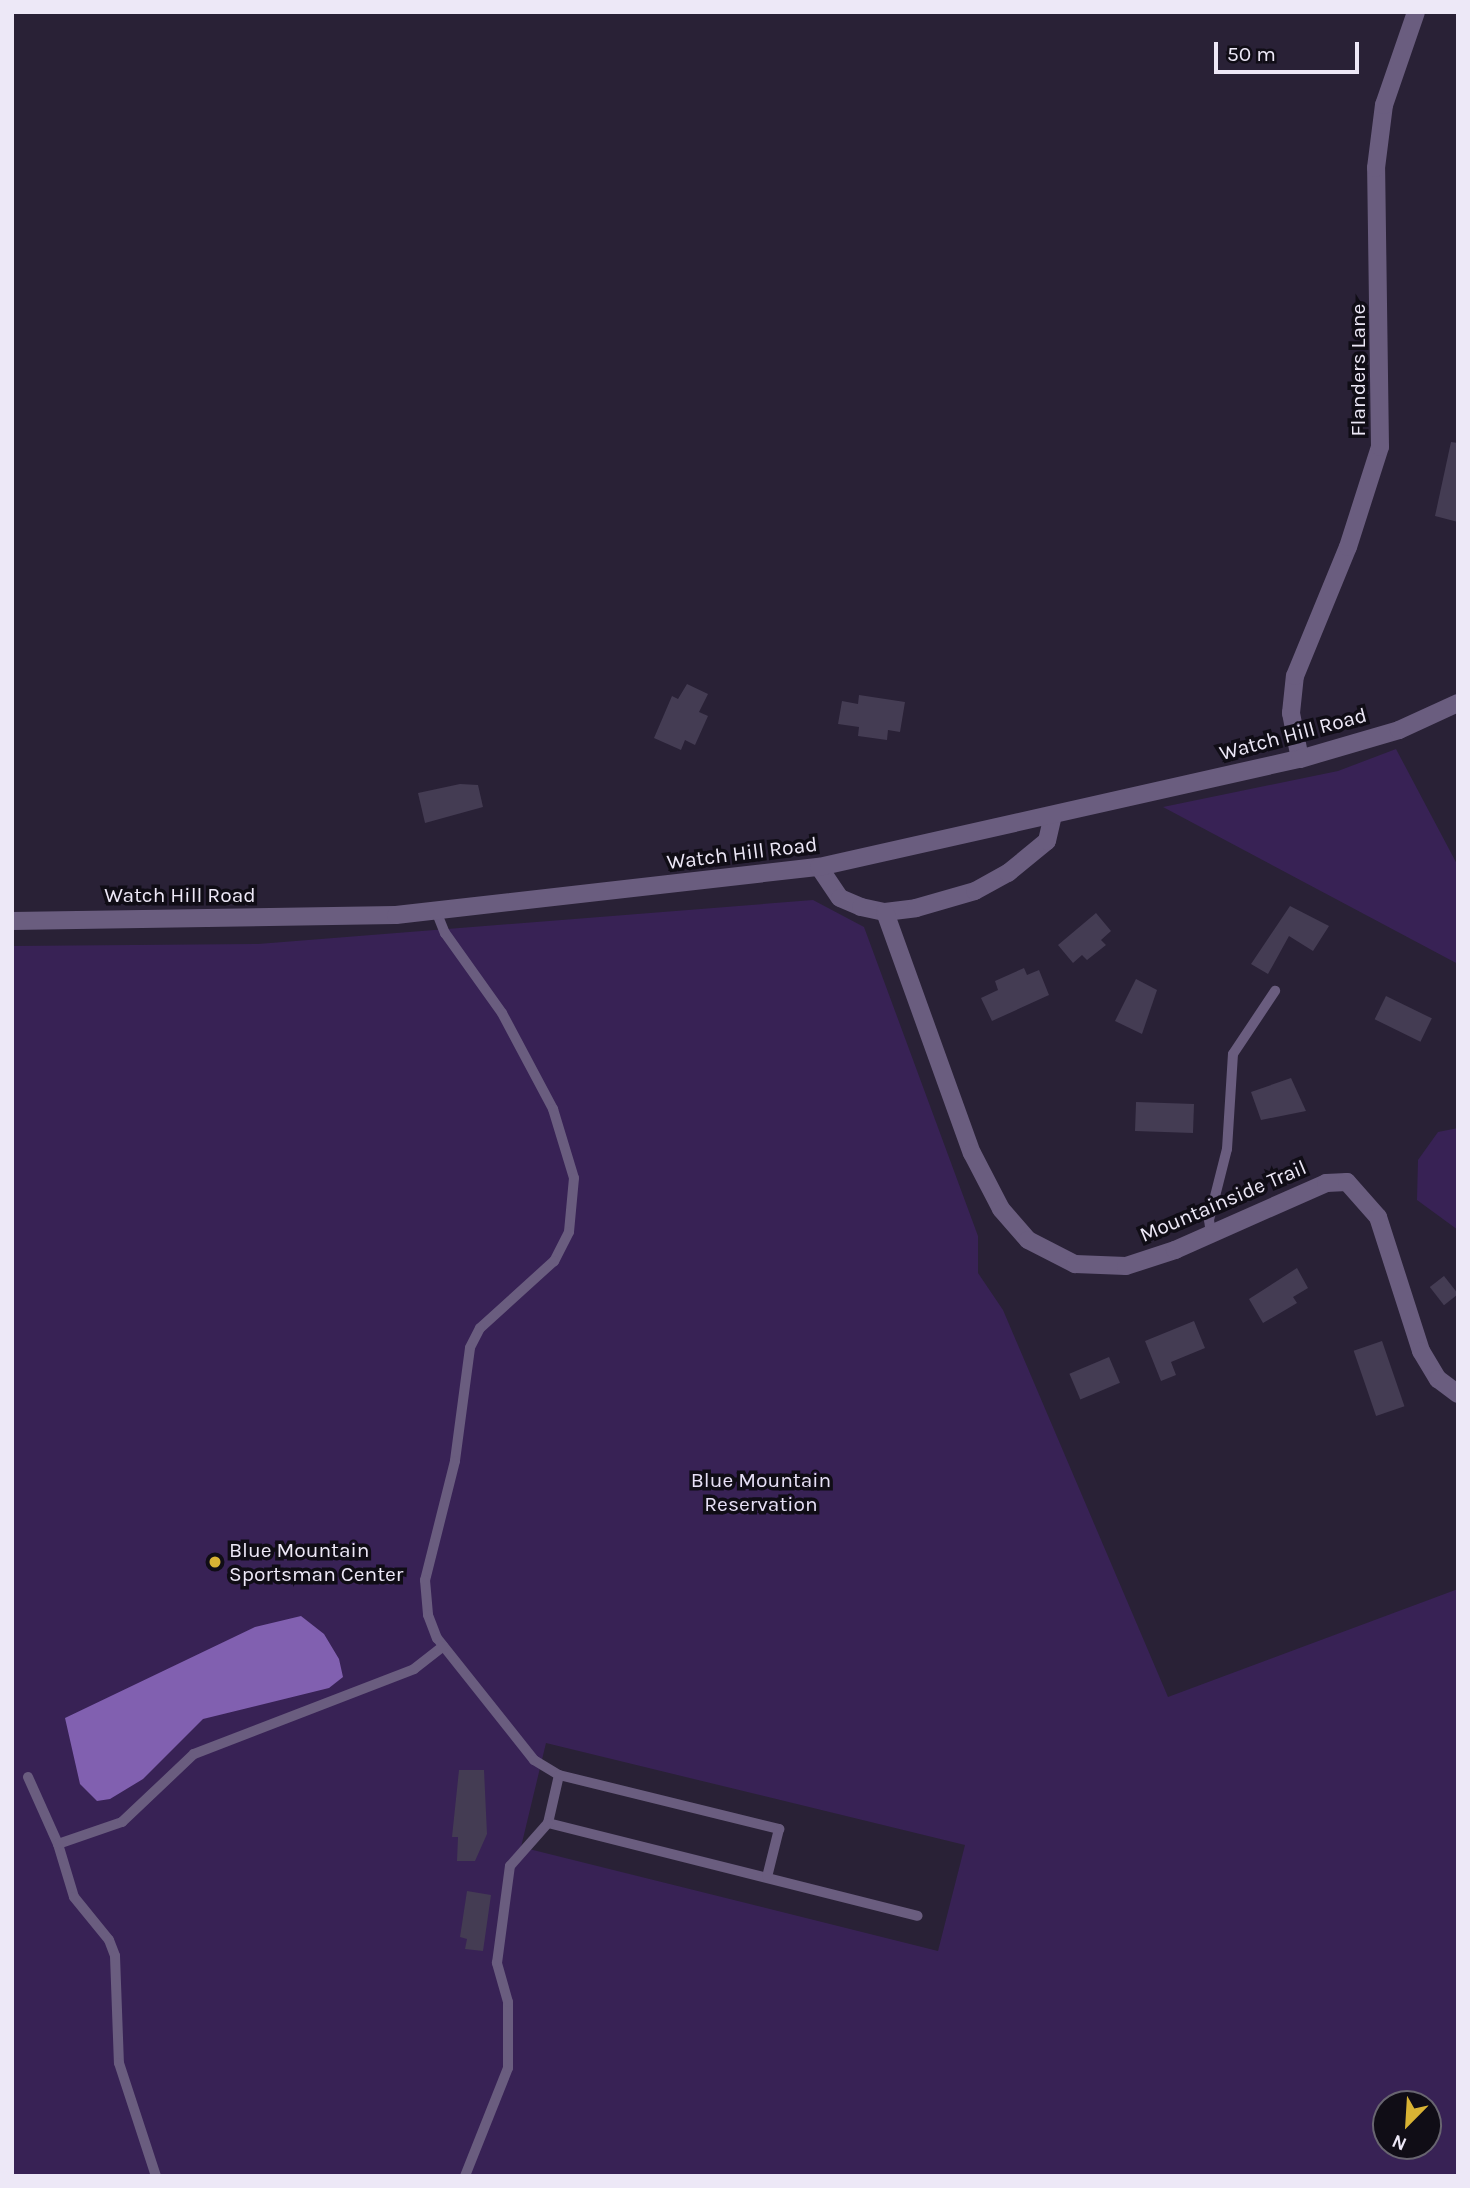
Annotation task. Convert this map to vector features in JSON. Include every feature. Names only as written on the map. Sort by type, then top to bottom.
[{"type":"street","name":"Flanders Lane","points":[[1300,759],[1291,713],[1295,676],[1348,547],[1380,447],[1376,168],[1384,105],[1416,12]]},
{"type":"street","name":"Watch Hill Road","points":[[12,921],[436,911],[819,867],[1300,759],[1399,730],[1458,702]]},
{"type":"street","points":[[819,867],[841,898],[885,912],[944,902],[1007,873],[1047,841],[1053,816]]},
{"type":"street","name":"Mountainside Trail","points":[[885,912],[972,1153],[1001,1209],[1028,1240],[1075,1264],[1126,1266],[1211,1234],[1326,1183],[1347,1182],[1378,1217],[1421,1351],[1438,1379],[1458,1394]]},
{"type":"lane","points":[[436,911],[445,933],[502,1013],[553,1109],[574,1178],[569,1231],[554,1261],[481,1328],[470,1348],[456,1461],[425,1580],[428,1615],[443,1646],[534,1760],[559,1775],[779,1829],[767,1877]]},
{"type":"lane","points":[[1211,1234],[1209,1220],[1227,1149],[1233,1054],[1275,991]]},
{"type":"lane","points":[[58,1844],[122,1822],[194,1754],[414,1669],[443,1646]]},
{"type":"lane","points":[[465,2176],[508,2068],[508,2002],[497,1963],[510,1866],[548,1823],[559,1775]]},
{"type":"lane","points":[[27,1777],[58,1844],[74,1897],[109,1940],[115,1956],[118,2063],[156,2176]]},
{"type":"lane","points":[[548,1823],[917,1916]]},
{"type":"green space","points":[[1396,749],[1458,866],[1458,964],[1163,807],[1338,771]]},
{"type":"green space","name":"Blue Mountain Reservation","points":[[813,900],[864,927],[978,1236],[978,1273],[1003,1310],[1168,1697],[1458,1589],[1458,2176],[12,2176],[12,946],[258,944]],"holes":[[[546,1743],[965,1845],[938,1951],[521,1847]]]},
{"type":"green space","points":[[1458,1128],[1458,1230],[1417,1200],[1418,1160],[1438,1132]]},
{"type":"shaded area","points":[[301,1616],[324,1634],[339,1659],[343,1677],[329,1688],[203,1719],[143,1779],[110,1799],[97,1801],[80,1784],[65,1718],[255,1627]]},
{"type":"building","points":[[1451,442],[1458,443],[1458,522],[1435,516]]},
{"type":"building","points":[[687,684],[708,694],[699,712],[708,716],[695,745],[685,740],[681,750],[654,738],[672,696],[678,699]]},
{"type":"building","points":[[859,695],[905,702],[900,732],[888,730],[887,740],[858,736],[859,727],[838,724],[842,701],[858,704]]},
{"type":"building","points":[[460,784],[478,785],[483,807],[425,823],[418,793]]},
{"type":"building","points":[[1290,906],[1329,926],[1313,951],[1289,936],[1268,974],[1251,964]]},
{"type":"building","points":[[1096,913],[1111,931],[1101,940],[1106,945],[1087,960],[1082,955],[1073,963],[1058,945]]},
{"type":"building","points":[[1024,968],[1027,975],[1039,970],[1049,995],[992,1021],[981,998],[998,990],[995,981]]},
{"type":"building","points":[[1136,979],[1157,990],[1142,1034],[1115,1021]]},
{"type":"building","points":[[1386,996],[1432,1018],[1420,1042],[1375,1019]]},
{"type":"building","points":[[1291,1078],[1306,1111],[1261,1120],[1251,1092]]},
{"type":"building","points":[[1136,1102],[1194,1104],[1193,1133],[1135,1131]]},
{"type":"building","points":[[1297,1268],[1308,1288],[1293,1297],[1297,1303],[1263,1323],[1249,1299]]},
{"type":"building","points":[[1444,1276],[1458,1294],[1444,1305],[1430,1287]]},
{"type":"building","points":[[1194,1321],[1205,1348],[1171,1362],[1176,1375],[1161,1381],[1145,1341]]},
{"type":"building","points":[[1382,1341],[1404,1406],[1376,1416],[1354,1351]]},
{"type":"building","points":[[1109,1357],[1120,1383],[1080,1400],[1069,1374]]},
{"type":"building","points":[[459,1770],[484,1770],[487,1834],[475,1861],[457,1861],[458,1837],[452,1837]]},
{"type":"building","points":[[467,1891],[491,1895],[483,1951],[465,1949],[467,1939],[460,1937]]},
{"type":"place","name":"Blue Mountain Sportsman Center","points":[[215,1562]]}]
